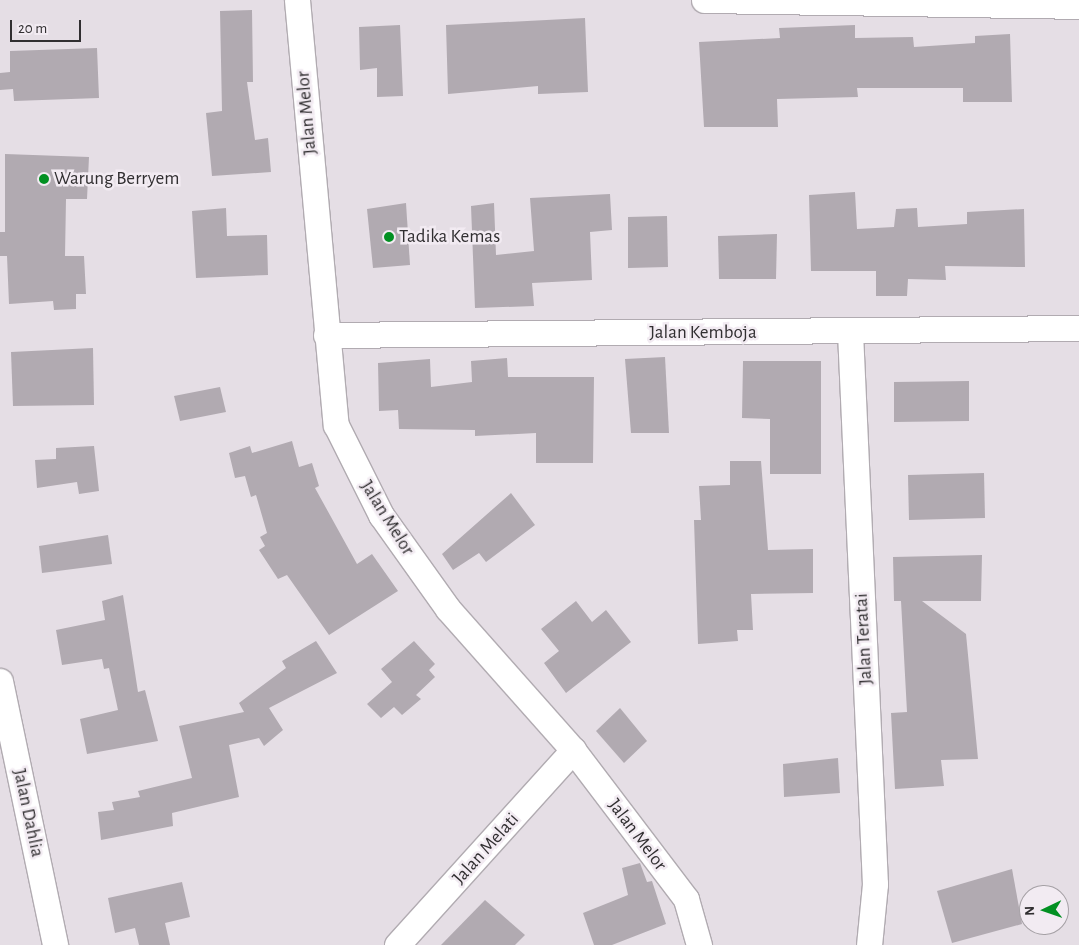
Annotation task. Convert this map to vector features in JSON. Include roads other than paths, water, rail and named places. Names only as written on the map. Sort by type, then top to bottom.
[{"type":"street","name":"Jalan Melor","points":[[297,0],[326,335],[336,425],[380,515],[448,609],[573,750],[686,899],[699,945]]},
{"type":"street","points":[[704,0],[1079,6]]},
{"type":"street","name":"Jalan Kemboja","points":[[326,335],[850,332],[1079,328]]},
{"type":"street","name":"Jalan Teratai","points":[[850,332],[875,884],[870,945]]},
{"type":"street","name":"Jalan Dahlia","points":[[0,681],[55,945]]},
{"type":"street","name":"Jalan Melati","points":[[397,945],[573,750]]},
{"type":"place","name":"Warung Berryem","points":[[44,179]]},
{"type":"place","name":"Tadika Kemas","points":[[389,237]]}]
